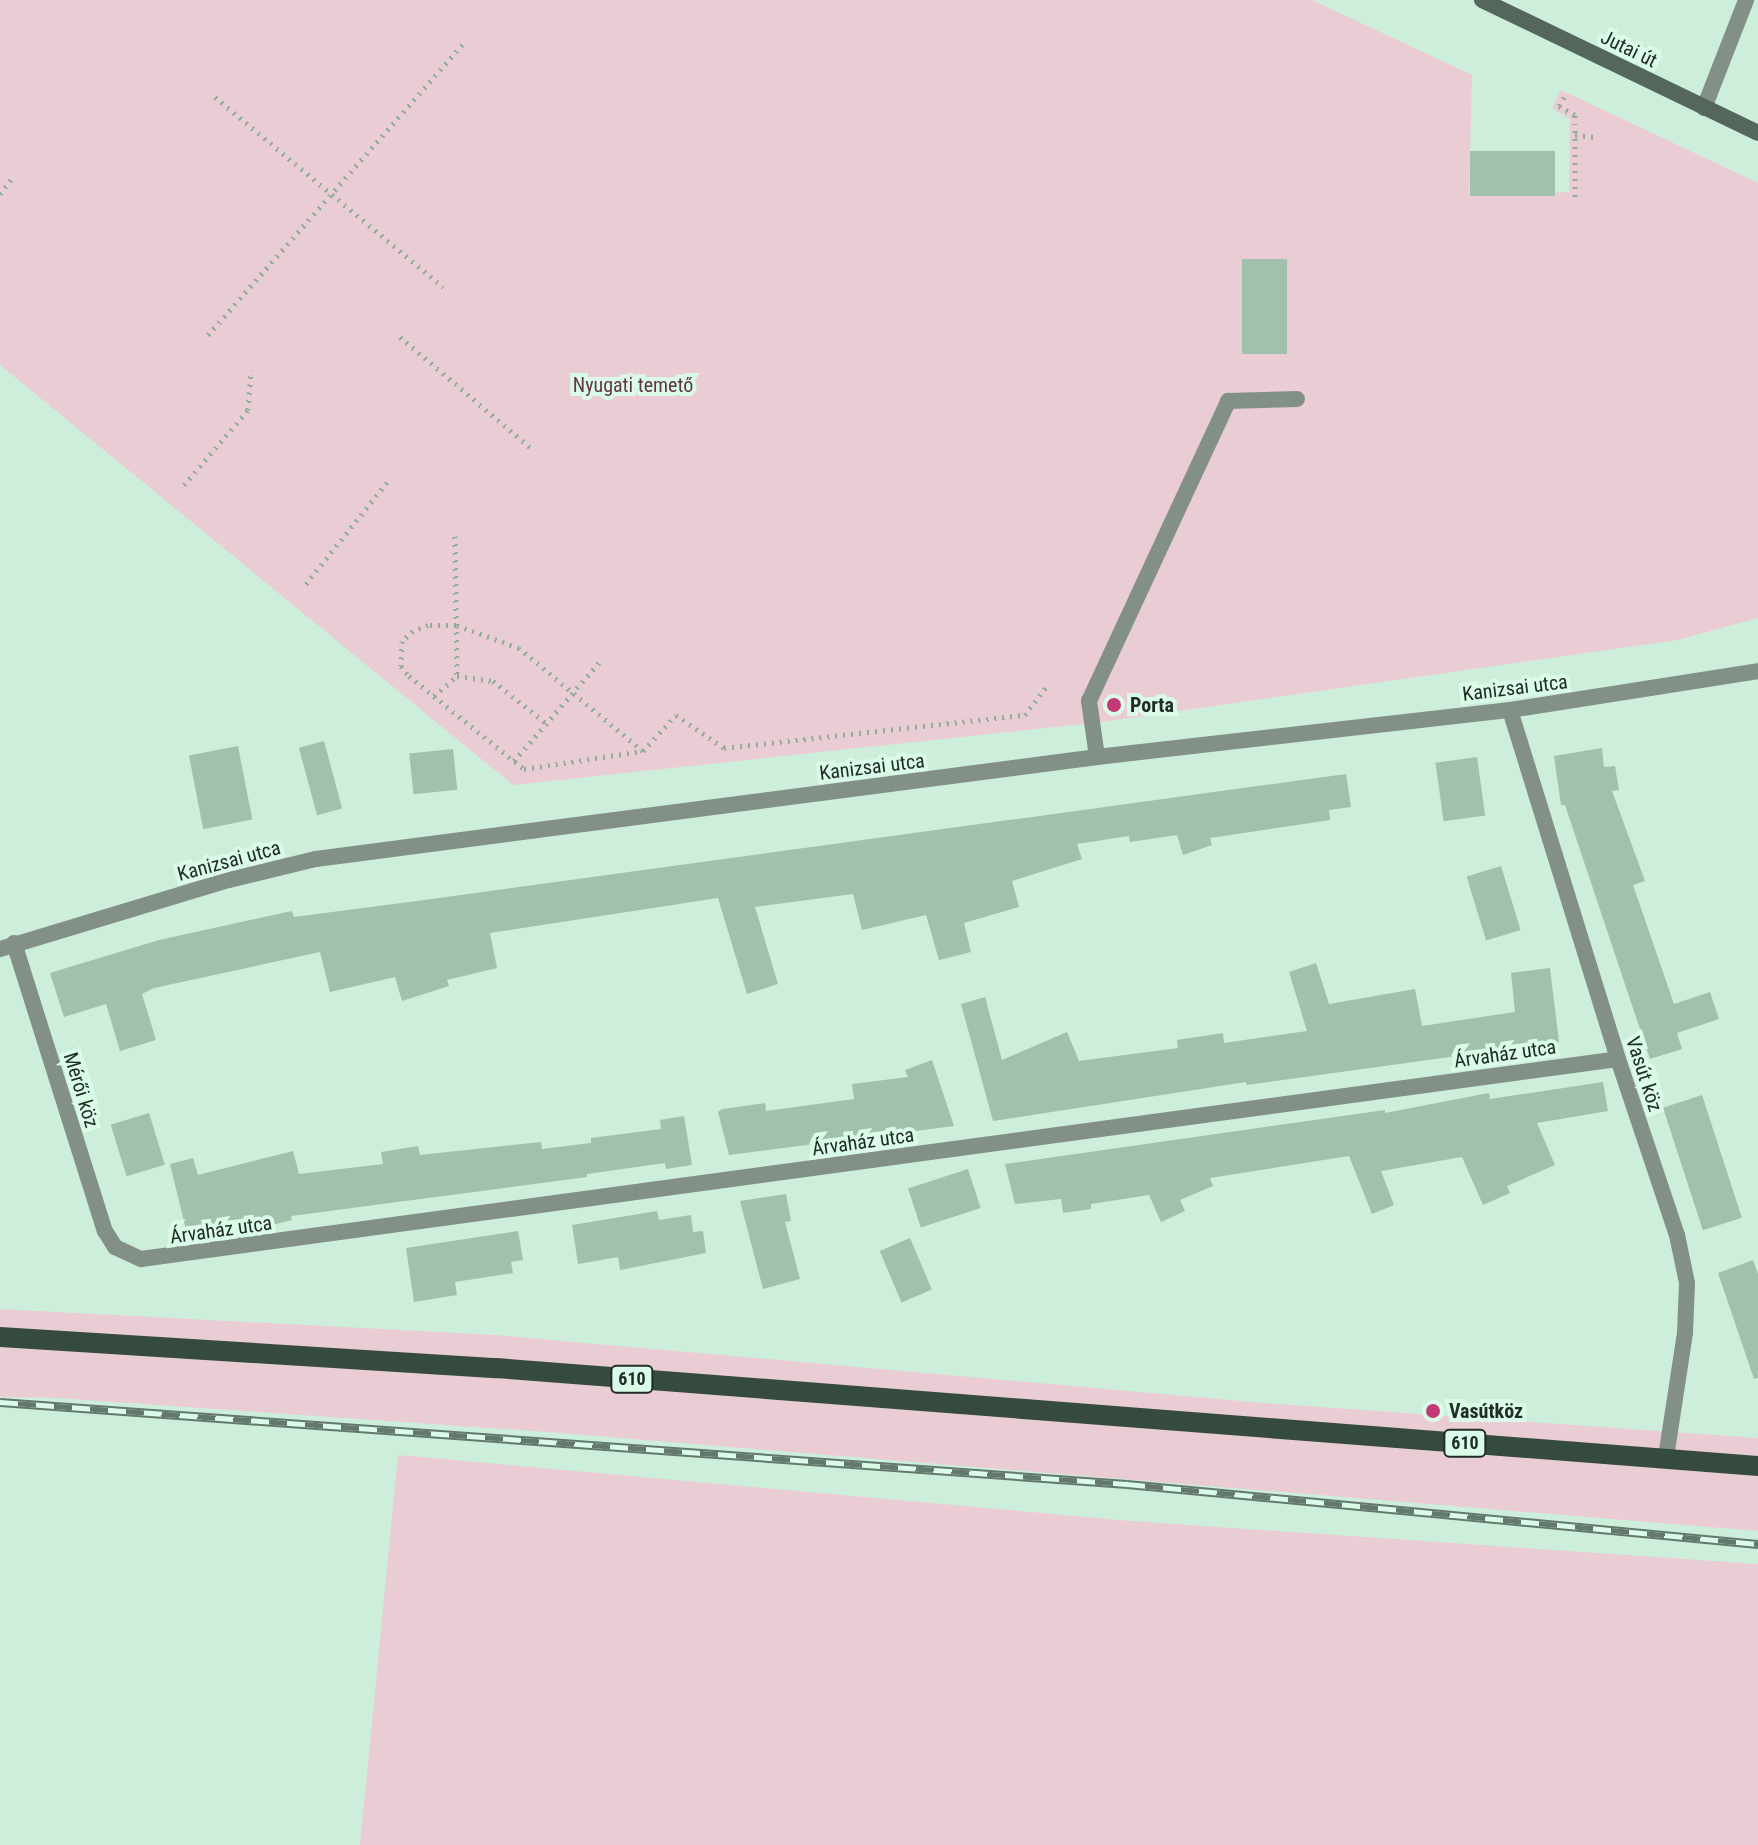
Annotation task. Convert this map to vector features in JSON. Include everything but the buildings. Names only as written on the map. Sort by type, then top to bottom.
[{"type":"main road","name":"610","points":[[0,1337],[496,1368],[1758,1466]]},
{"type":"street","name":"Jutai út","points":[[1482,0],[1758,133]]},
{"type":"street","points":[[1704,108],[1746,0]]},
{"type":"street","points":[[1097,757],[1089,701],[1228,401],[1297,399]]},
{"type":"street","name":"Kanizsai utca","points":[[7,946],[229,880],[316,859],[1097,757],[1510,710],[1758,671]]},
{"type":"street","name":"Vasút köz","points":[[1510,710],[1618,1059],[1677,1235],[1687,1283],[1685,1333],[1666,1457]]},
{"type":"street","name":"Mérői köz","points":[[7,946],[99,1213],[115,1247]]},
{"type":"street","name":"Árvaház utca","points":[[115,1247],[141,1259],[168,1258],[1618,1059]]},
{"type":"path","points":[[208,335],[463,44]]},
{"type":"path","points":[[215,97],[443,287]]},
{"type":"path","points":[[1564,97],[1559,106],[1575,115],[1575,198]]},
{"type":"path","points":[[1575,135],[1595,137]]},
{"type":"path","points":[[0,194],[14,176]]},
{"type":"path","points":[[400,337],[531,448]]},
{"type":"path","points":[[184,485],[248,410],[251,370]]},
{"type":"path","points":[[306,584],[388,481]]},
{"type":"path","points":[[455,536],[457,676]]},
{"type":"path","points":[[643,751],[519,648],[456,625],[428,625],[413,631],[402,641],[401,666],[524,769],[643,751],[676,715],[724,748],[1025,715],[1048,684]]},
{"type":"path","points":[[514,761],[603,658]]},
{"type":"path","points":[[434,696],[457,676],[493,681],[547,723]]},
{"type":"green space","name":"Nyugati temető","points":[[0,0],[1312,0],[1472,75],[1469,196],[1569,192],[1570,119],[1552,108],[1561,90],[1758,183],[1758,618],[1677,640],[1102,722],[513,785],[0,365]]},
{"type":"green space","points":[[0,1309],[495,1335],[1264,1403],[1758,1438],[1758,1531],[547,1432],[57,1398],[0,1397]]},
{"type":"green space","points":[[398,1455],[1131,1521],[1758,1564],[1758,1845],[360,1845]]},
{"type":"railway","points":[[0,1402],[1127,1484],[1758,1544]]},
{"type":"place","name":"Porta","points":[[1114,705]]},
{"type":"place","name":"Vasútköz","points":[[1433,1411]]}]
